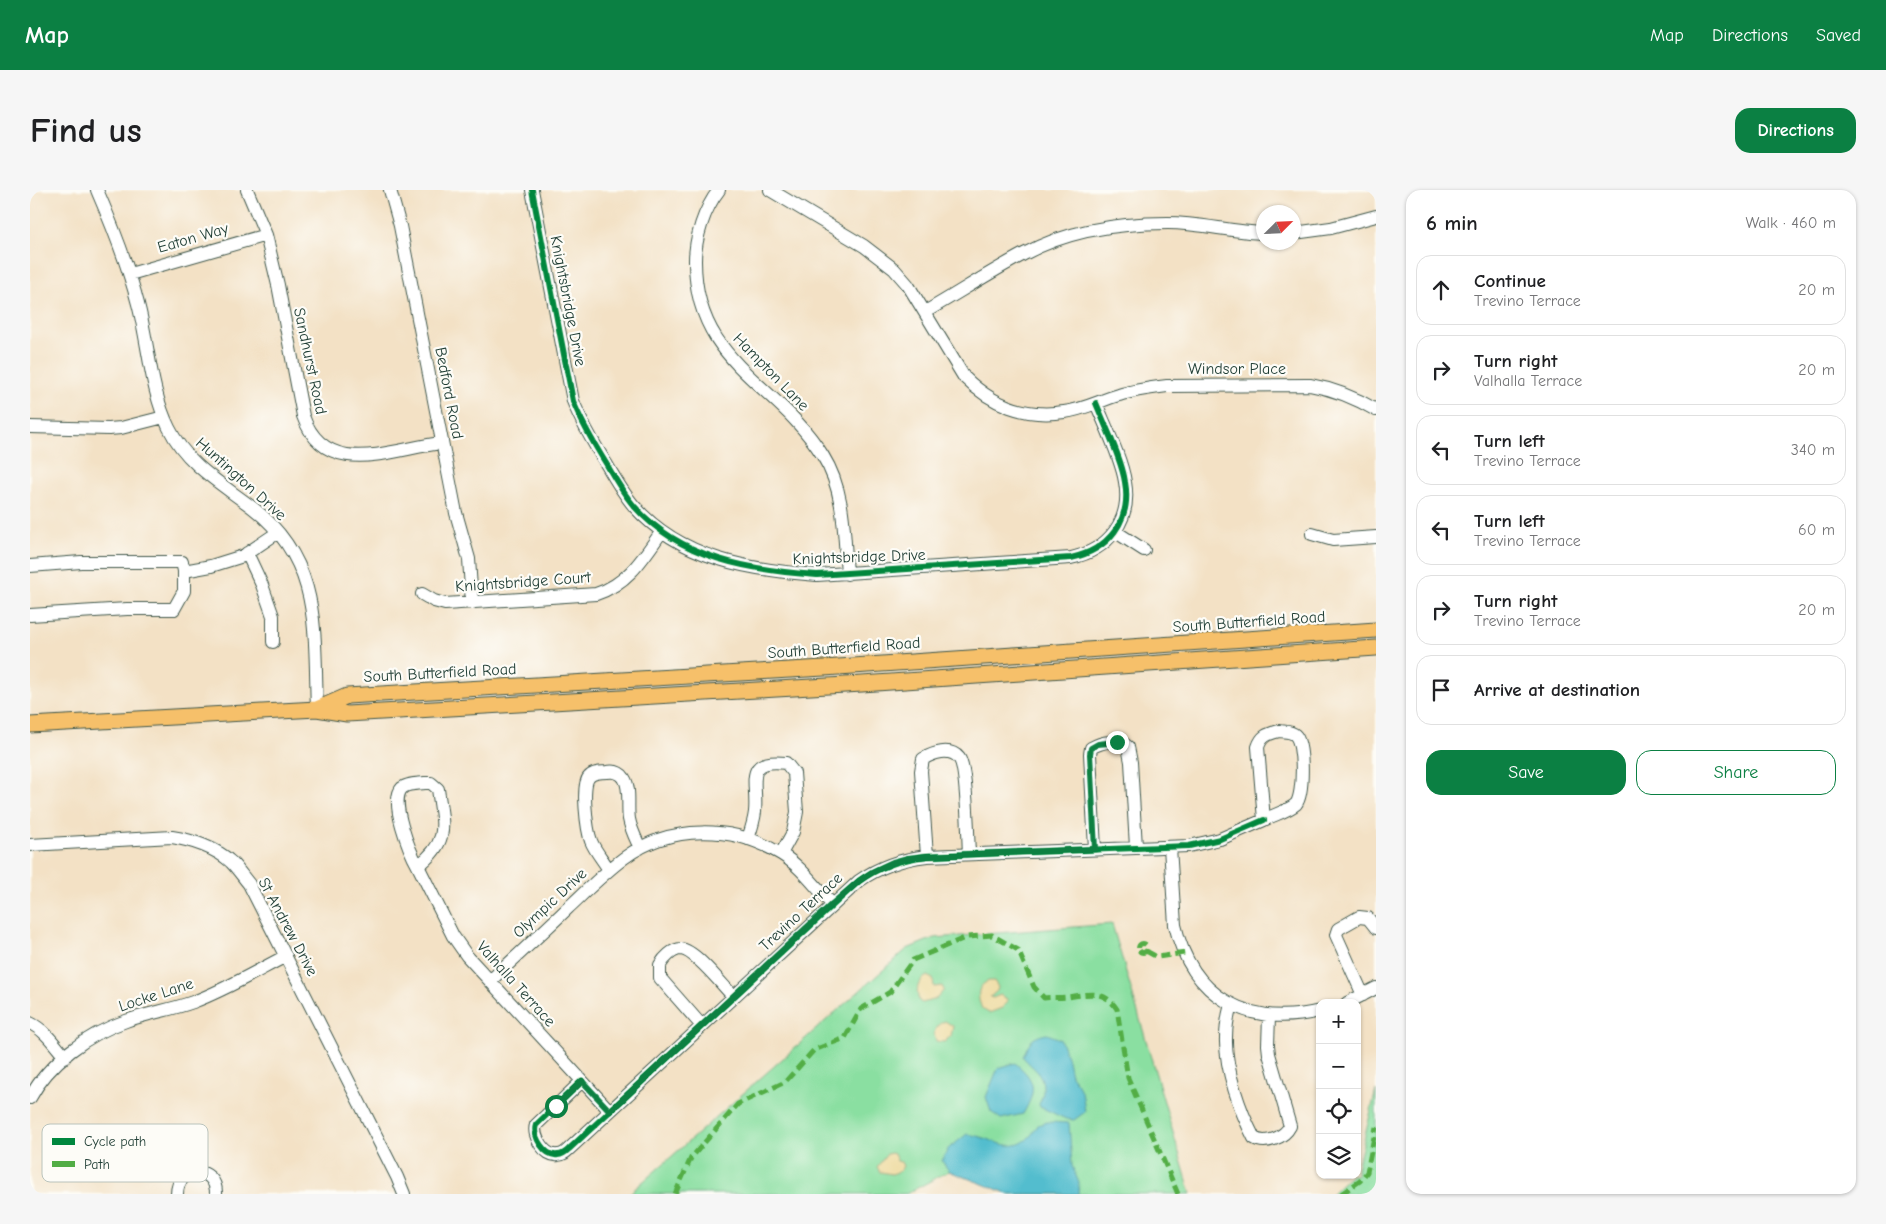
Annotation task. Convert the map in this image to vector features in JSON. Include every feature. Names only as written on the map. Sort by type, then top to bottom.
[{"type":"main road","name":"South Butterfield Road","points":[[317,709],[347,696],[844,666],[1376,630]]},
{"type":"main road","name":"South Butterfield Road","points":[[30,724],[317,709],[347,714],[862,684],[1376,648]]},
{"type":"street","name":"Huntington Drive","points":[[97,190],[130,274],[139,306],[154,386],[164,417],[182,449],[196,465],[211,479],[254,509],[277,533],[295,557],[304,577],[310,597],[317,709]]},
{"type":"street","name":"Sandhurst Road","points":[[247,190],[266,235],[278,285],[303,416],[314,438],[332,452],[355,457],[442,443]]},
{"type":"street","name":"Bedford Road","points":[[390,190],[400,226],[456,513],[468,559],[472,603]]},
{"type":"street","name":"Knightsbridge Drive","points":[[532,190],[573,401],[584,427],[626,496],[662,532],[709,557],[737,565],[777,572],[816,575],[1071,558],[1090,552],[1116,532]]},
{"type":"street","name":"Hampton Lane","points":[[719,190],[711,202],[699,234],[695,253],[698,295],[703,312],[710,328],[725,352],[804,429],[823,456],[842,503],[847,574]]},
{"type":"street","name":"Windsor Place","points":[[770,190],[884,260],[908,285],[964,376],[975,388],[990,399],[1016,409],[1040,413],[1063,413],[1119,394],[1145,388],[1167,386],[1310,385],[1332,389],[1359,400],[1376,410]]},
{"type":"street","points":[[1301,231],[1331,228],[1376,216]]},
{"type":"street","points":[[925,312],[1025,253],[1048,243],[1098,228],[1131,224],[1166,223],[1256,233]]},
{"type":"street","name":"Eaton Way","points":[[130,274],[266,235]]},
{"type":"street","points":[[1096,403],[1126,483],[1127,497],[1116,532],[1144,550]]},
{"type":"street","points":[[30,427],[109,429],[121,428],[164,417]]},
{"type":"street","name":"Knightsbridge Court","points":[[422,594],[434,601],[445,604],[582,596],[608,590],[622,582],[632,573],[662,532]]},
{"type":"street","points":[[184,571],[211,566],[247,553],[277,533]]},
{"type":"street","points":[[1312,534],[1333,540],[1376,537]]},
{"type":"street","points":[[247,553],[262,585],[273,616],[273,642]]},
{"type":"street","points":[[30,566],[81,562],[182,562],[184,571],[184,591],[174,609],[127,609],[30,615]]},
{"type":"street","name":"Trevino Terrace","points":[[582,1081],[536,1125],[535,1136],[550,1153],[561,1155],[832,904],[872,872],[893,862],[927,856],[1189,846],[1220,839],[1264,820],[1296,804],[1300,796],[1302,769],[1299,741],[1291,733],[1279,731],[1267,734],[1260,740],[1258,746],[1264,820]]},
{"type":"street","points":[[1095,849],[1090,754],[1091,748],[1098,744],[1111,742],[1119,742],[1128,747],[1131,762],[1136,847]]},
{"type":"street","points":[[927,856],[923,759],[932,754],[948,752],[960,759],[964,773],[968,854]]},
{"type":"street","points":[[748,839],[756,810],[754,775],[756,770],[764,763],[786,763],[794,773],[797,812],[793,832],[781,854]]},
{"type":"street","name":"Olympic Drive","points":[[609,870],[594,846],[587,825],[585,785],[592,774],[614,772],[620,774],[625,780],[631,830],[640,848]]},
{"type":"street","name":"Valhalla Terrace","points":[[418,866],[437,849],[442,837],[438,789],[431,783],[407,786],[401,789],[399,794],[401,825],[408,848],[453,936],[467,956],[610,1111]]},
{"type":"street","name":"Olympic Drive","points":[[490,981],[625,857],[653,842],[680,834],[729,834],[748,839],[781,854],[792,862],[832,904]]},
{"type":"street","name":"St Andrew Drive","points":[[30,846],[172,837],[185,839],[201,845],[230,862],[249,884],[393,1168],[404,1194]]},
{"type":"street","points":[[1170,847],[1175,925],[1186,957],[1196,974],[1213,991],[1231,1004],[1246,1011],[1269,1016],[1300,1016],[1316,1012]]},
{"type":"street","points":[[1363,995],[1336,935],[1338,929],[1359,917],[1368,918],[1376,928]]},
{"type":"street","points":[[702,1026],[660,978],[660,965],[671,953],[678,949],[690,952],[733,996]]},
{"type":"street","name":"Locke Lane","points":[[30,1098],[35,1078],[103,1031],[126,1021],[199,1000],[286,956]]},
{"type":"street","points":[[1355,999],[1376,988]]},
{"type":"street","points":[[1231,1004],[1226,1026],[1226,1041],[1232,1079],[1246,1122],[1254,1138],[1263,1142],[1279,1137],[1290,1126],[1269,1054],[1269,1016]]},
{"type":"street","points":[[30,1023],[49,1038],[65,1056]]},
{"type":"street","points":[[208,1176],[214,1183],[216,1194]]},
{"type":"green space","points":[[1112,924],[1191,1194],[1009,1194],[949,1171],[906,1194],[629,1194],[907,949],[934,938]]},
{"type":"green space","points":[[1376,1090],[1376,1194],[1331,1194],[1347,1179],[1361,1179],[1361,1152]]},
{"type":"sand","points":[[927,976],[933,979],[934,987],[942,986],[944,990],[936,999],[922,1003],[919,1001],[917,993],[918,987]]},
{"type":"sand","points":[[989,981],[994,981],[998,987],[997,991],[990,997],[993,998],[1000,995],[1007,999],[1007,1003],[1002,1008],[989,1013],[982,1009],[979,993],[981,986]]},
{"type":"sand","points":[[945,1021],[953,1026],[951,1036],[944,1042],[936,1041],[935,1029]]},
{"type":"sand","points":[[887,1154],[894,1154],[897,1161],[901,1162],[903,1166],[900,1171],[892,1174],[880,1172],[877,1167]]},
{"type":"water","points":[[1047,1034],[1060,1039],[1067,1056],[1071,1075],[1078,1084],[1083,1097],[1085,1112],[1074,1120],[1066,1119],[1040,1107],[1039,1104],[1043,1091],[1042,1079],[1023,1057],[1031,1041]]},
{"type":"water","points":[[1015,1063],[1030,1080],[1032,1086],[1031,1098],[1023,1114],[1001,1119],[991,1112],[986,1097],[998,1068]]},
{"type":"water","points":[[1047,1122],[1069,1123],[1072,1166],[1079,1183],[1078,1194],[1009,1194],[949,1171],[942,1161],[948,1149],[967,1134],[997,1143],[1014,1145],[1022,1143],[1038,1125]]},
{"type":"marked path","points":[[675,1194],[691,1158],[738,1104],[785,1082],[814,1050],[845,1038],[861,1009],[890,992],[913,960],[967,937],[992,935],[1018,950],[1034,987],[1044,998],[1095,994],[1107,998],[1117,1009],[1128,1078],[1178,1194]]},
{"type":"marked path","points":[[1143,944],[1147,948],[1143,952],[1139,948],[1143,944]]},
{"type":"marked path","points":[[1146,951],[1157,957],[1185,953]]},
{"type":"marked path","points":[[1341,1194],[1360,1181],[1367,1172],[1376,1127]]},
{"type":"cycle path","points":[[532,190],[573,401],[584,426],[616,481],[634,506],[653,524],[695,550],[742,565],[766,570],[817,575],[1071,558],[1084,554],[1106,541],[1121,521],[1125,509],[1126,496],[1123,473],[1113,442],[1096,403]]},
{"type":"cycle path","points":[[582,1081],[536,1125],[535,1130],[538,1140],[544,1149],[553,1155],[567,1151],[859,881],[891,864],[927,856],[1189,846],[1220,839],[1264,820]]},
{"type":"route","points":[[556,1106],[582,1081],[610,1111],[832,904],[872,872],[893,862],[927,856],[1095,849],[1091,748],[1098,744],[1117,742]]}]
